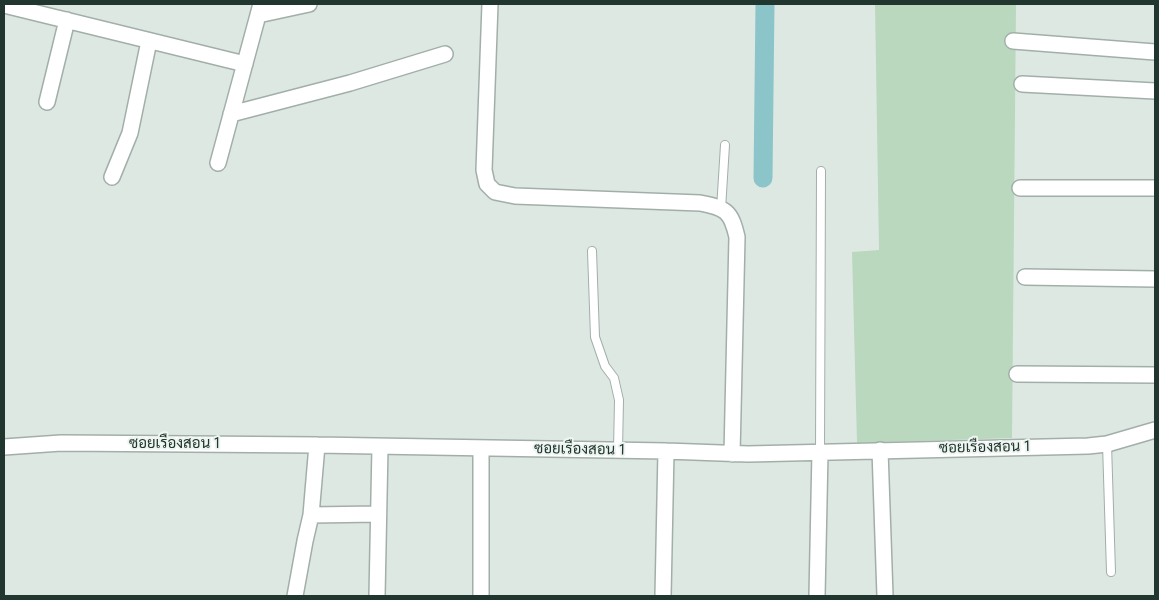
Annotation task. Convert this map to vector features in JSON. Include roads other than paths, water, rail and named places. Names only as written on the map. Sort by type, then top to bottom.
[{"type":"street","points":[[4,4],[27,7],[67,20],[245,64]]},
{"type":"street","points":[[218,163],[260,9],[309,4]]},
{"type":"street","points":[[490,4],[484,170],[487,184],[496,192],[515,196],[700,203],[717,207],[727,212],[734,223],[737,237],[732,454]]},
{"type":"street","points":[[46,102],[67,20]]},
{"type":"street","points":[[112,177],[130,133],[149,41]]},
{"type":"street","points":[[1013,41],[1155,52]]},
{"type":"street","points":[[231,114],[350,83],[445,54]]},
{"type":"street","points":[[1022,84],[1155,91]]},
{"type":"street","points":[[1020,188],[1155,188]]},
{"type":"street","points":[[1025,276],[1155,278]]},
{"type":"street","points":[[1017,374],[1155,374]]},
{"type":"street","name":"ซอยเรืองสอน 1","points":[[4,446],[61,443],[317,445],[618,450],[732,454],[1088,446],[1106,444],[1155,430]]},
{"type":"street","points":[[295,596],[311,515],[317,445]]},
{"type":"street","points":[[377,596],[380,447]]},
{"type":"street","points":[[481,448],[481,596]]},
{"type":"street","points":[[880,450],[885,596]]},
{"type":"street","points":[[663,596],[666,452]]},
{"type":"street","points":[[816,596],[820,452]]},
{"type":"street","points":[[311,515],[378,514]]},
{"type":"lane","points":[[721,209],[725,145]]},
{"type":"lane","points":[[820,452],[821,171]]},
{"type":"lane","points":[[592,251],[595,337],[605,366],[614,378],[619,400],[618,450]]},
{"type":"lane","points":[[1106,444],[1111,572]]},
{"type":"waterway","points":[[763,178],[765,4]]}]
